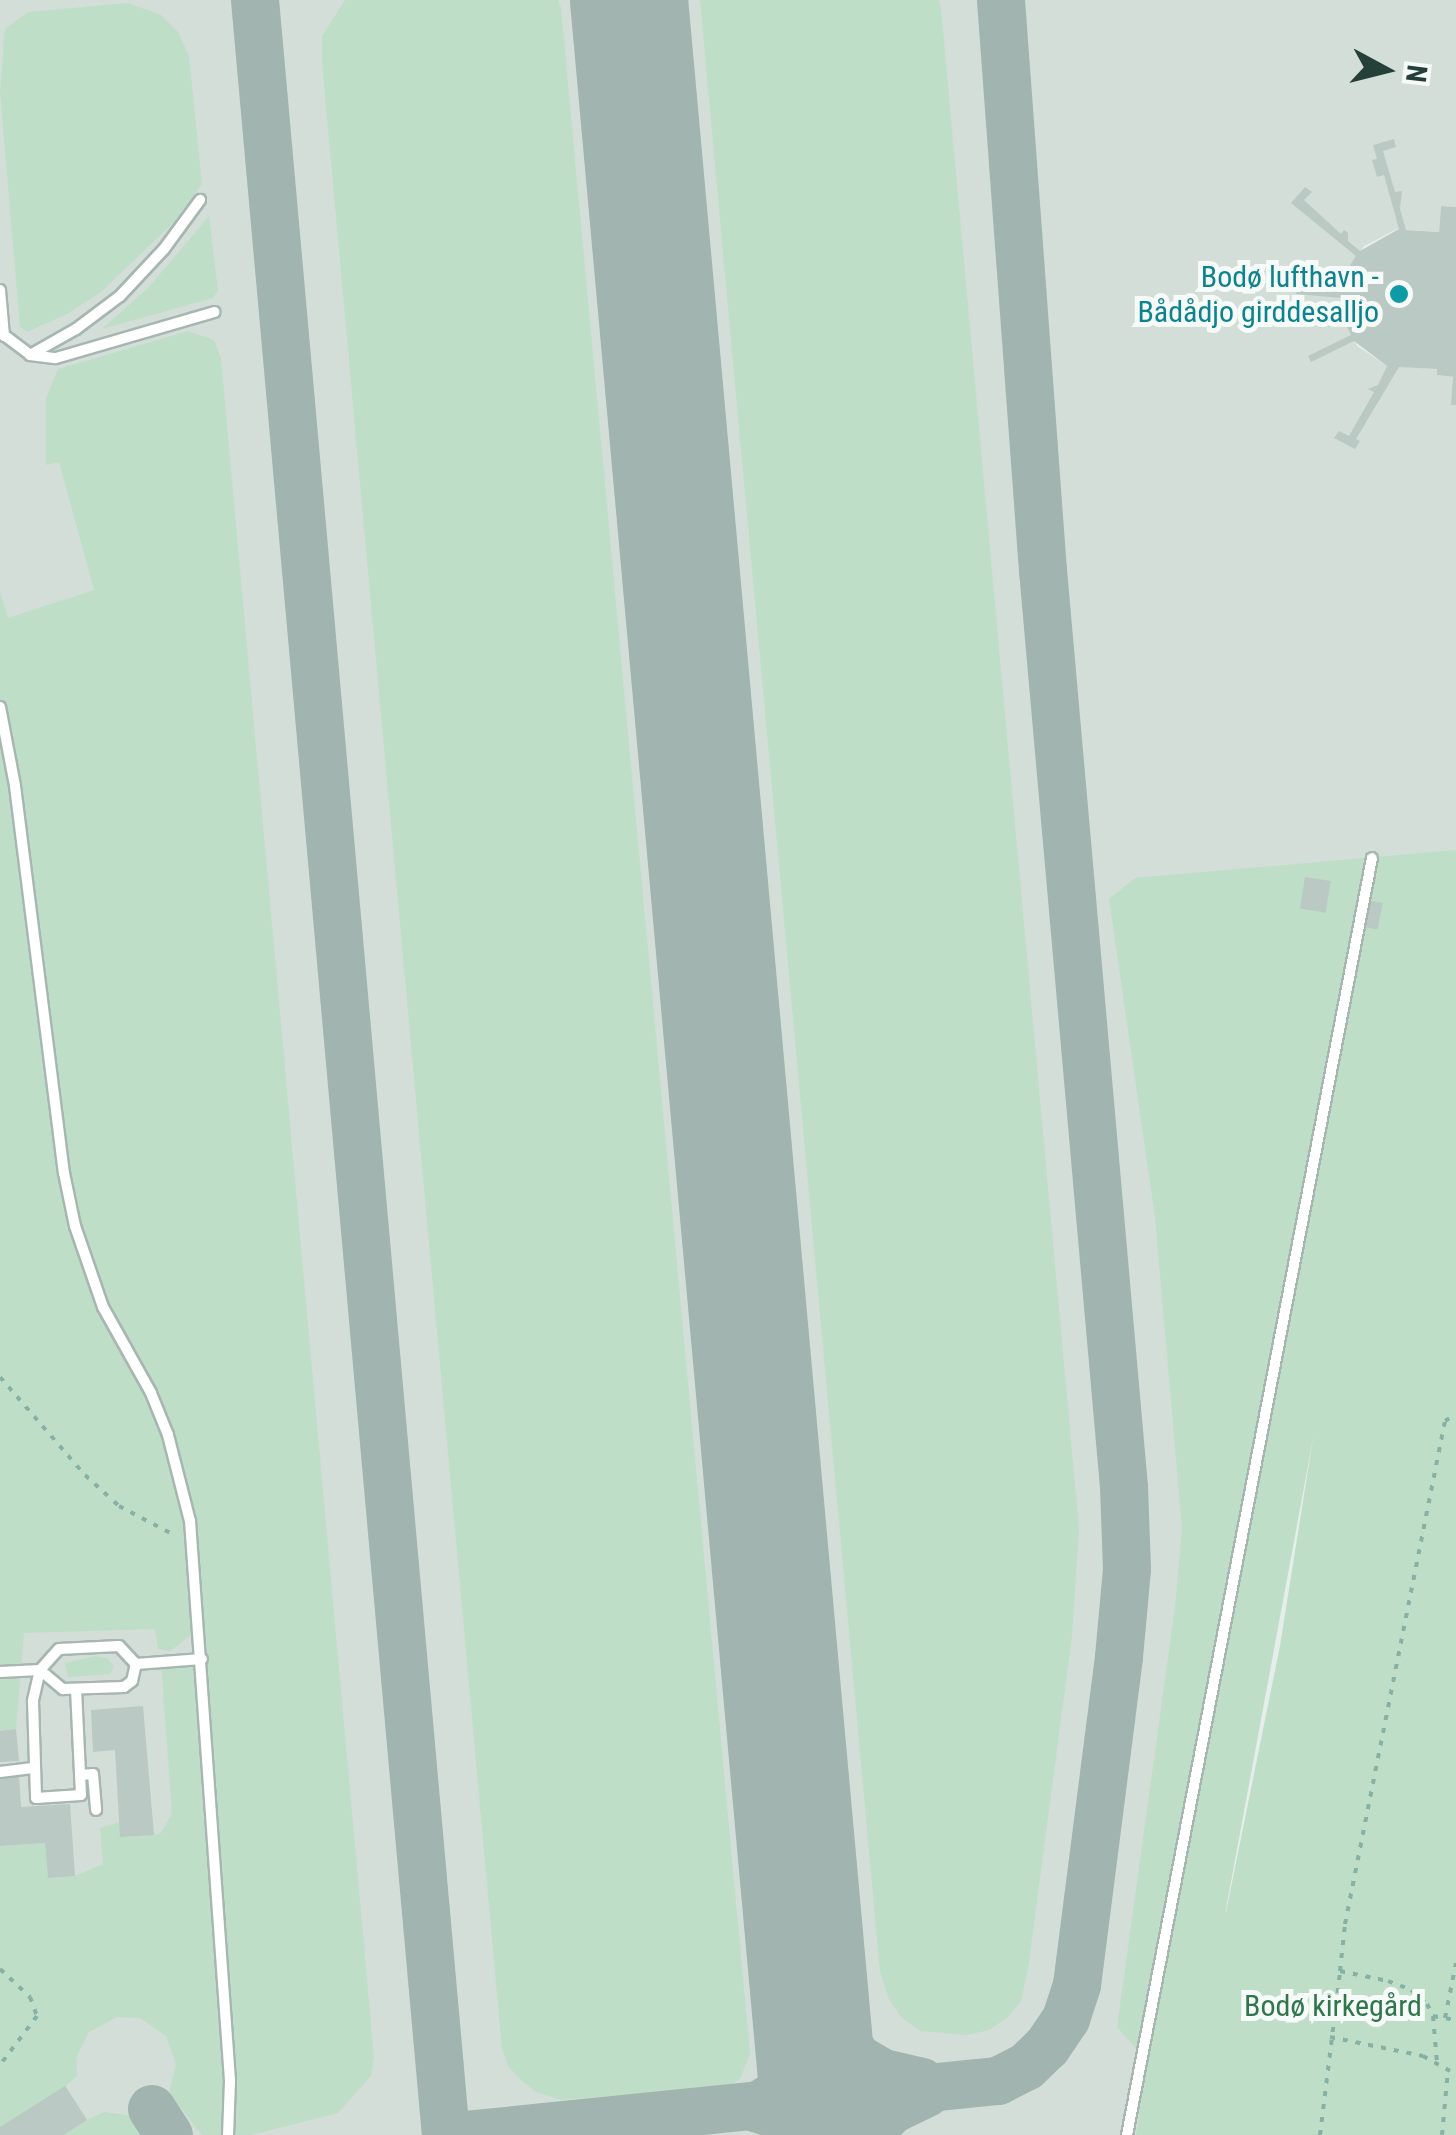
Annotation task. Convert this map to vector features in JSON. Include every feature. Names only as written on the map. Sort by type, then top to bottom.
[{"type":"lane","points":[[30,355],[76,329],[120,296],[164,249],[200,200]]},
{"type":"lane","points":[[0,290],[2,334],[30,355],[56,358],[214,312]]},
{"type":"lane","points":[[0,706],[16,786],[64,1172],[75,1226],[104,1308],[151,1393],[168,1434],[182,1478],[192,1538],[230,2081],[228,2135]]},
{"type":"lane","points":[[1127,2135],[1372,858]]},
{"type":"lane","points":[[76,1689],[81,1795],[36,1798],[33,1701],[40,1670],[59,1649],[119,1646],[136,1664]]},
{"type":"lane","points":[[136,1664],[202,1660]]},
{"type":"lane","points":[[0,1672],[40,1670],[63,1689],[124,1687],[132,1680],[136,1664]]},
{"type":"lane","points":[[0,1772],[35,1768]]},
{"type":"lane","points":[[80,1775],[93,1774],[96,1810]]},
{"type":"path","points":[[0,1377],[85,1475],[118,1506],[168,1534],[192,1538]]},
{"type":"path","points":[[1320,2135],[1345,1924],[1445,1421],[1456,1414]]},
{"type":"path","points":[[1445,2018],[1456,1963]]},
{"type":"path","points":[[0,1969],[30,1997],[37,2016],[0,2065]]},
{"type":"path","points":[[1340,1971],[1410,1990],[1433,2016],[1437,2063]]},
{"type":"path","points":[[1433,2016],[1456,2020]]},
{"type":"path","points":[[1330,2037],[1437,2063],[1456,2074]]},
{"type":"path","points":[[1442,2135],[1448,2070]]},
{"type":"shaded area","name":"Bodø lufthavn - Bådådjo girddesalljo","points":[[0,0],[1456,0],[1456,207],[1441,206],[1439,232],[1397,229],[1364,246],[1343,276],[1340,313],[1357,346],[1387,366],[1437,369],[1437,375],[1456,376],[1456,1387],[1329,1352],[1204,2029],[1197,2135],[0,2135]]},
{"type":"green space","points":[[345,0],[558,0],[561,8],[750,2054],[740,2079],[728,2086],[562,2100],[536,2092],[521,2080],[509,2067],[502,2049],[322,63],[322,36]]},
{"type":"green space","points":[[700,0],[939,0],[941,8],[1079,1529],[1072,1636],[1021,2001],[1008,2017],[989,2030],[967,2035],[920,2031],[901,2017],[889,1999],[880,1972]]},
{"type":"green space","points":[[128,3],[161,15],[178,32],[189,56],[202,184],[172,224],[101,292],[69,313],[27,332],[20,327],[0,92],[5,29],[28,12]]},
{"type":"green space","points":[[209,216],[218,291],[213,298],[102,329],[149,287]]},
{"type":"green space","points":[[188,331],[214,340],[221,358],[374,2057],[371,2076],[338,2113],[251,2135],[202,2135],[169,2093],[176,2064],[166,2036],[140,2018],[117,2017],[89,2032],[76,2058],[77,2076],[66,2086],[87,2120],[104,2112],[134,2116],[146,2135],[0,2135],[0,1846],[45,1843],[48,1878],[75,1876],[103,1864],[100,1828],[123,1821],[125,1837],[160,1834],[172,1814],[161,1662],[201,1660],[199,1629],[170,1651],[158,1649],[155,1629],[24,1633],[16,1729],[0,1731],[0,592],[8,618],[94,590],[59,462],[46,465],[46,398],[58,369]]},
{"type":"green space","name":"Bodø kirkegård","points":[[1456,850],[1456,2135],[1136,2135],[1147,2061],[1117,2027],[1175,1607],[1182,1528],[1155,1217],[1109,899],[1135,878]],"holes":[[[1314,1432],[1280,1646],[1226,1912],[1225,1912]]]},
{"type":"green space","points":[[95,1656],[107,1658],[114,1666],[110,1674],[68,1677],[65,1663]]},
{"type":"building","name":"Bodø lufthavn - Bådådjo girddesalljo","points":[[1394,139],[1396,147],[1383,151],[1395,192],[1402,191],[1400,209],[1406,230],[1439,232],[1441,206],[1456,207],[1456,377],[1437,375],[1437,369],[1399,367],[1356,439],[1360,441],[1355,449],[1334,438],[1339,431],[1349,436],[1374,392],[1368,389],[1378,385],[1387,366],[1354,341],[1311,362],[1308,356],[1351,335],[1340,313],[1341,298],[1296,294],[1297,287],[1342,291],[1343,276],[1356,256],[1291,203],[1305,187],[1312,192],[1304,200],[1341,234],[1344,230],[1348,233],[1348,241],[1360,251],[1399,229],[1384,175],[1377,177],[1372,160],[1377,159],[1373,145]]},
{"type":"building","points":[[1456,377],[1456,405],[1451,405]]},
{"type":"building","points":[[1305,877],[1331,881],[1326,913],[1300,909]]},
{"type":"building","points":[[1367,900],[1383,903],[1378,930],[1362,927]]},
{"type":"building","points":[[143,1706],[154,1835],[120,1837],[115,1750],[93,1752],[91,1710]]},
{"type":"building","points":[[16,1729],[19,1761],[0,1762],[0,1731]]},
{"type":"building","points":[[19,1774],[21,1807],[70,1804],[75,1876],[48,1878],[45,1843],[0,1846],[0,1775]]},
{"type":"building","points":[[65,2086],[87,2120],[63,2135],[0,2135],[0,2127]]},
{"type":"taxiway","points":[[255,0],[446,2135]]},
{"type":"taxiway","points":[[630,13],[633,0]]},
{"type":"taxiway","points":[[466,2135],[998,2081],[1026,2067],[1047,2047],[1066,2019],[1077,1985],[1119,1657],[1127,1569],[1124,1487],[1043,571],[1001,0]]},
{"type":"taxiway","points":[[808,1971],[830,2023],[859,2059],[883,2073],[922,2082]]},
{"type":"taxiway","points":[[807,2135],[780,2116],[755,2108],[797,2080],[809,2053],[813,2026]]},
{"type":"taxiway","points":[[867,2135],[892,2110],[927,2093]]},
{"type":"taxiway","points":[[152,2109],[169,2135]]},
{"type":"runway","points":[[629,0],[822,2135]]},
{"type":"place","name":"Bodø lufthavn - Bådådjo girddesalljo","points":[[1399,294]]}]
